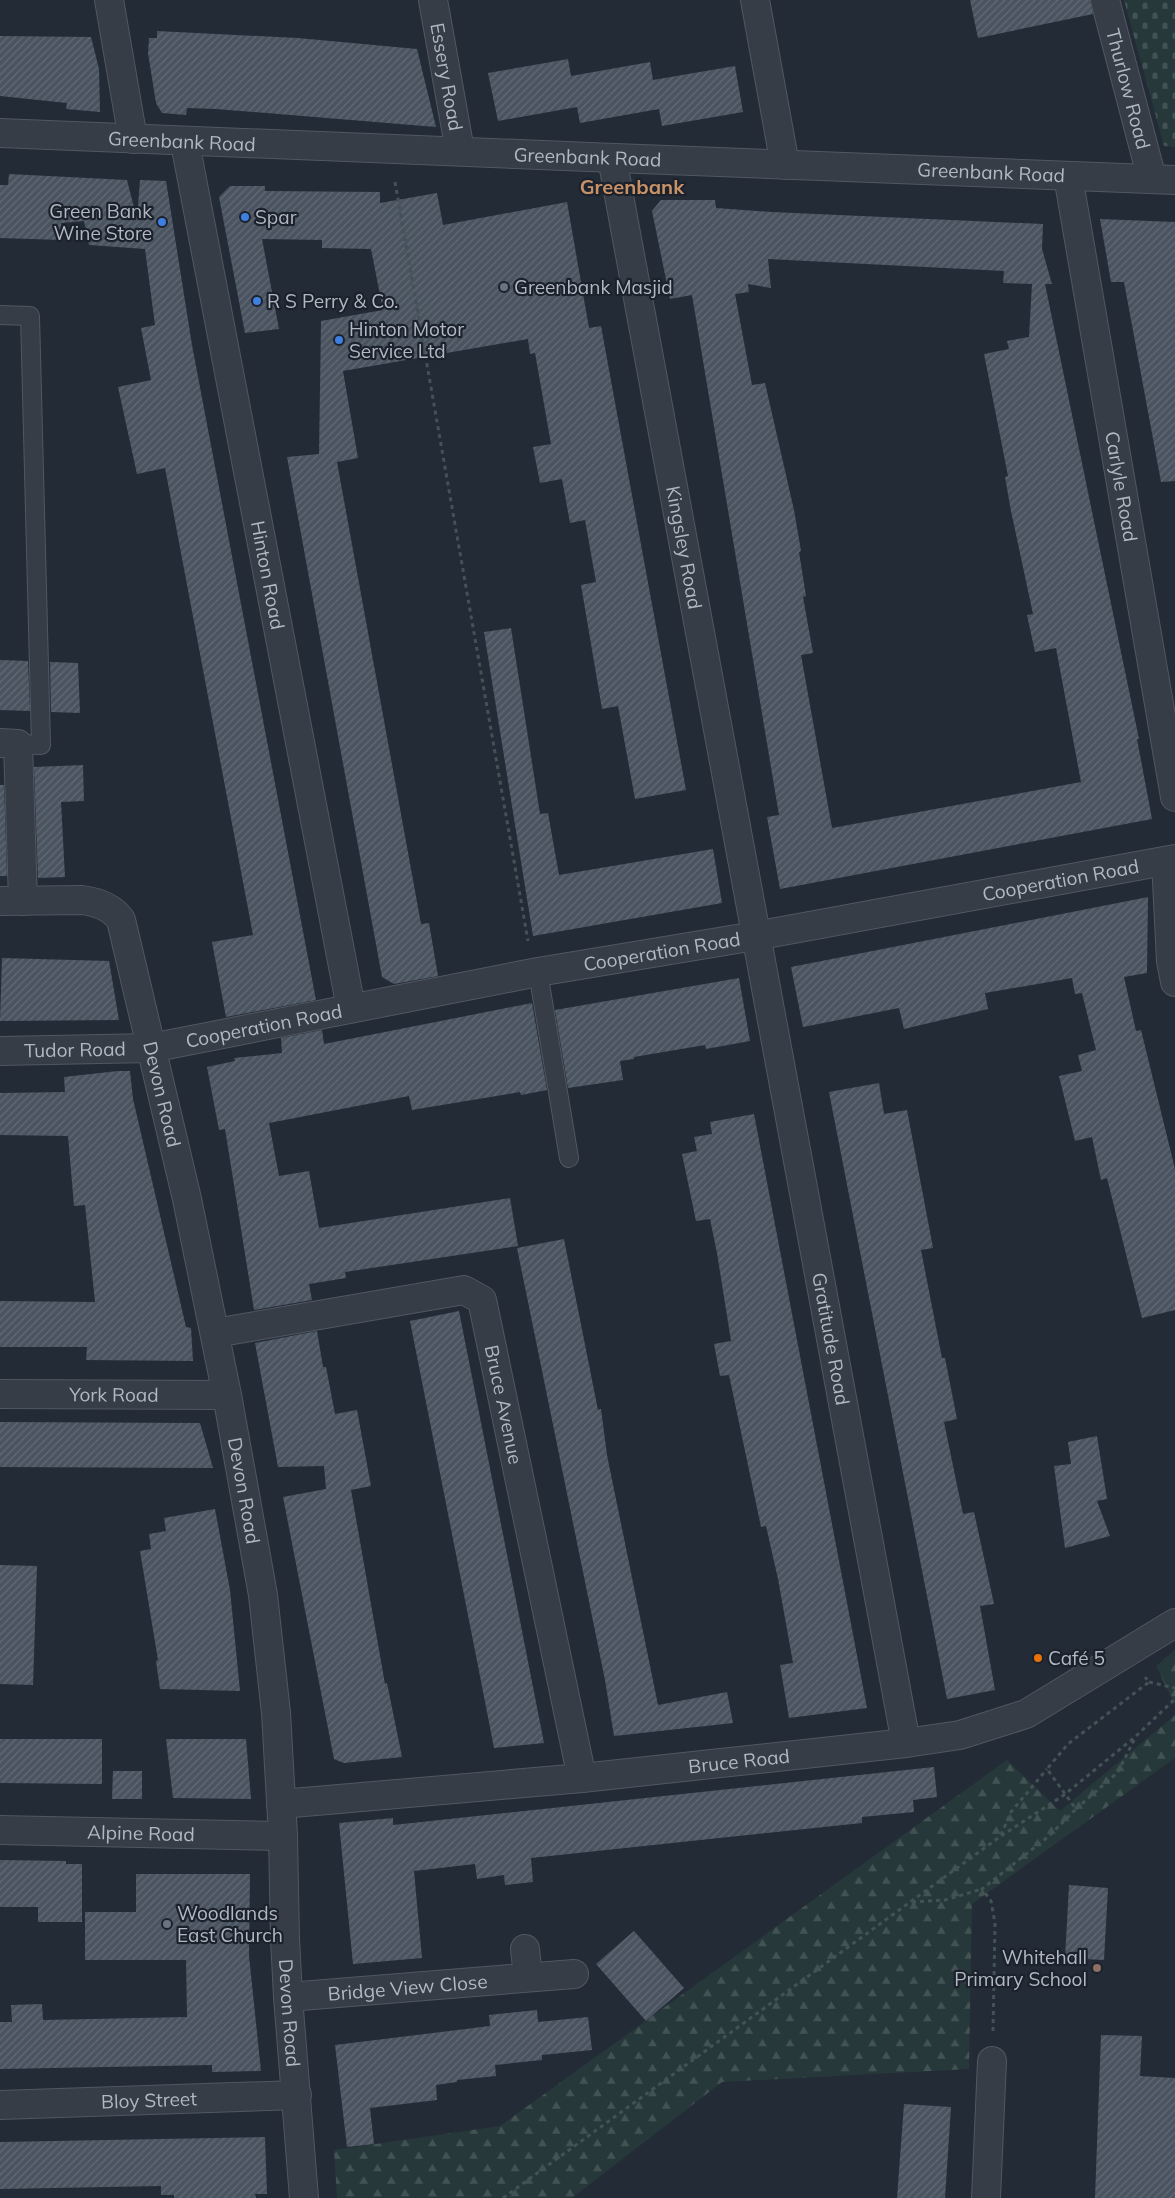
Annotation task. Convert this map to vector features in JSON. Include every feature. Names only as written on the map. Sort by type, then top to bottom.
[{"type":"street","points":[[109,0],[133,139]]},
{"type":"street","name":"Essery Road","points":[[433,0],[460,151]]},
{"type":"street","points":[[756,0],[785,165]]},
{"type":"street","name":"Thurlow Road","points":[[1105,0],[1164,180]]},
{"type":"street","name":"Greenbank Road","points":[[0,133],[185,142],[460,151],[1164,180]]},
{"type":"street","name":"Hinton Road","points":[[185,142],[351,1008]]},
{"type":"street","name":"Kingsley Road","points":[[612,158],[755,936]]},
{"type":"street","name":"Carlyle Road","points":[[1068,176],[1175,797]]},
{"type":"street","points":[[9,744],[12,901]]},
{"type":"street","points":[[1170,860],[1171,961],[1175,982]]},
{"type":"street","name":"Cooperation Road","points":[[151,1048],[536,972],[755,936],[1170,860]]},
{"type":"street","name":"Devon Road","points":[[12,901],[82,900],[94,902],[110,909],[122,924],[187,1199],[227,1395],[263,1595],[276,1713],[283,1836],[288,1998],[304,2198]]},
{"type":"street","name":"Gratitude Road","points":[[755,936],[906,1743]]},
{"type":"street","name":"Tudor Road","points":[[0,1051],[151,1048]]},
{"type":"street","name":"Bruce Avenue","points":[[215,1333],[464,1290],[482,1300],[582,1778]]},
{"type":"street","name":"York Road","points":[[0,1394],[227,1395]]},
{"type":"street","name":"Bruce Road","points":[[281,1804],[582,1778],[906,1743],[960,1735],[1026,1714],[1172,1625]]},
{"type":"street","name":"Alpine Road","points":[[0,1830],[283,1836]]},
{"type":"street","points":[[525,1950],[528,1977]]},
{"type":"street","name":"Bridge View Close","points":[[288,1998],[574,1974]]},
{"type":"street","points":[[986,2198],[992,2061]]},
{"type":"street","name":"Bloy Street","points":[[0,2105],[297,2096]]},
{"type":"lane","points":[[0,316],[30,316],[41,744],[9,744]]},
{"type":"lane","points":[[536,972],[569,1158]]},
{"type":"path","points":[[389,149],[536,972]]},
{"type":"path","points":[[1127,1652],[1149,1682],[1175,1688]]},
{"type":"path","points":[[1001,1836],[1011,1812],[1068,1744],[1149,1682]]},
{"type":"path","points":[[503,2198],[1001,1836],[1064,1794],[1136,1737],[1175,1699]]},
{"type":"path","points":[[910,1902],[945,1900],[982,1889],[1049,1836],[1118,1772],[1136,1737]]},
{"type":"path","points":[[1047,1769],[1076,1809]]},
{"type":"path","points":[[982,1889],[991,1901],[995,1923],[992,2061]]},
{"type":"green space","points":[[1124,0],[1175,0],[1175,147],[1164,146]]},
{"type":"green space","points":[[1175,1650],[1175,1705],[1156,1666]]},
{"type":"green space","points":[[1175,1715],[1175,1758],[972,1904],[969,2069],[722,2082],[572,2198],[337,2198],[334,2150],[500,2126],[1007,1760],[1060,1811]]},
{"type":"building","points":[[970,0],[1090,0],[1093,14],[978,38]]},
{"type":"building","points":[[157,31],[298,38],[417,49],[436,127],[216,109],[187,108],[186,115],[162,113],[156,103],[148,53],[149,38],[157,38]]},
{"type":"building","points":[[0,36],[91,37],[99,69],[100,112],[66,109],[67,103],[0,96]]},
{"type":"building","points":[[568,59],[571,76],[650,62],[653,80],[735,66],[743,112],[662,126],[659,109],[580,123],[577,107],[498,121],[488,73]]},
{"type":"building","points":[[9,174],[127,180],[137,219],[140,180],[166,181],[192,345],[316,1000],[226,1017],[212,942],[253,935],[165,468],[137,474],[118,387],[151,380],[141,328],[155,325],[145,249],[89,245],[84,221],[61,223],[62,240],[0,238],[0,185],[8,185]]},
{"type":"building","points":[[230,186],[265,186],[265,191],[380,192],[380,203],[437,193],[443,225],[567,202],[589,328],[601,326],[686,790],[635,799],[618,706],[602,709],[581,585],[596,582],[585,520],[570,523],[562,479],[540,483],[533,447],[551,444],[535,353],[530,354],[528,339],[343,371],[358,458],[337,462],[421,924],[429,923],[438,976],[394,984],[382,977],[287,457],[319,454],[321,321],[383,310],[371,249],[322,248],[322,240],[262,239],[279,329],[245,333],[219,197]]},
{"type":"building","points":[[661,200],[715,200],[716,208],[1043,224],[1042,249],[1052,284],[1045,284],[1139,739],[1137,739],[1152,819],[780,889],[767,817],[779,815],[692,295],[670,299],[652,211]],"holes":[[[768,259],[1004,271],[1003,283],[1032,284],[1029,337],[1007,341],[1009,349],[984,354],[1008,476],[1005,477],[1011,511],[1033,614],[1027,615],[1035,652],[1056,648],[1081,782],[832,828],[801,655],[813,653],[803,597],[806,596],[794,510],[765,383],[752,385],[735,294],[749,292],[748,284],[771,288]]]},
{"type":"building","points":[[1100,219],[1175,222],[1175,481],[1161,482],[1124,282],[1111,282]]},
{"type":"building","points":[[511,628],[540,814],[548,813],[559,875],[713,849],[722,903],[533,936],[484,632]]},
{"type":"building","points":[[0,660],[28,661],[30,711],[0,710]]},
{"type":"building","points":[[50,662],[78,663],[80,713],[51,712]]},
{"type":"building","points":[[83,765],[84,801],[61,802],[65,877],[38,878],[34,767]]},
{"type":"building","points":[[0,785],[4,785],[7,876],[0,876]]},
{"type":"building","points":[[1148,897],[1147,973],[1124,977],[1136,1031],[1141,1030],[1175,1169],[1175,1310],[1142,1318],[1107,1178],[1101,1180],[1092,1137],[1075,1141],[1059,1076],[1082,1071],[1078,1055],[1096,1050],[1082,993],[1075,994],[1072,978],[985,993],[988,1009],[904,1029],[899,1008],[803,1027],[791,967]]},
{"type":"building","points":[[2,958],[109,961],[119,1020],[0,1021]]},
{"type":"building","points":[[739,978],[750,1041],[706,1049],[705,1045],[634,1057],[634,1059],[620,1061],[623,1080],[568,1088],[555,1010]]},
{"type":"building","points":[[532,1003],[547,1090],[521,1095],[520,1092],[412,1110],[409,1096],[269,1123],[279,1176],[309,1171],[319,1228],[510,1198],[518,1246],[345,1272],[346,1278],[309,1284],[312,1300],[254,1310],[225,1129],[219,1130],[207,1067],[235,1061],[234,1058],[282,1053],[281,1038],[322,1030],[324,1044]]},
{"type":"building","points":[[130,1071],[133,1099],[186,1327],[191,1328],[193,1361],[86,1360],[87,1347],[0,1347],[0,1301],[95,1302],[85,1205],[74,1206],[68,1136],[0,1135],[0,1093],[65,1092],[64,1077]]},
{"type":"building","points":[[879,1083],[884,1114],[907,1110],[933,1248],[921,1250],[942,1358],[945,1358],[957,1419],[944,1422],[963,1514],[974,1512],[994,1604],[980,1606],[995,1690],[947,1699],[829,1092]]},
{"type":"building","points":[[754,1114],[867,1708],[789,1718],[780,1665],[793,1663],[778,1579],[766,1526],[761,1527],[729,1375],[720,1376],[714,1344],[731,1341],[717,1253],[710,1219],[696,1221],[682,1154],[697,1151],[694,1137],[712,1134],[710,1122]]},
{"type":"building","points":[[564,1239],[598,1410],[601,1409],[607,1455],[658,1705],[727,1692],[733,1723],[614,1736],[605,1680],[517,1248]]},
{"type":"building","points":[[459,1311],[544,1743],[494,1748],[410,1321]]},
{"type":"building","points":[[317,1331],[323,1367],[326,1367],[335,1414],[357,1410],[371,1486],[351,1490],[385,1684],[387,1683],[402,1757],[344,1763],[334,1759],[283,1497],[326,1489],[324,1466],[278,1467],[255,1343]]},
{"type":"building","points":[[0,1422],[200,1423],[213,1468],[0,1467]]},
{"type":"building","points":[[1097,1436],[1107,1499],[1097,1501],[1110,1536],[1065,1548],[1054,1466],[1071,1464],[1068,1442]]},
{"type":"building","points":[[215,1509],[230,1590],[240,1691],[160,1689],[156,1661],[158,1660],[140,1551],[151,1549],[149,1534],[166,1531],[164,1518]]},
{"type":"building","points":[[0,1565],[37,1566],[33,1685],[0,1684]]},
{"type":"building","points":[[0,1739],[102,1739],[102,1784],[0,1783]]},
{"type":"building","points":[[166,1739],[246,1739],[251,1799],[173,1798]]},
{"type":"building","points":[[934,1767],[937,1797],[913,1800],[914,1812],[862,1817],[862,1823],[531,1858],[533,1882],[505,1885],[504,1875],[477,1879],[475,1864],[414,1871],[422,1958],[353,1964],[339,1823],[393,1818],[393,1825]]},
{"type":"building","points":[[113,1771],[142,1771],[142,1799],[112,1799]]},
{"type":"building","points":[[0,1860],[66,1861],[66,1864],[82,1864],[82,1922],[38,1922],[38,1907],[0,1907]]},
{"type":"building","points":[[136,1874],[250,1874],[249,1956],[261,2071],[212,2072],[212,2065],[0,2069],[0,2022],[12,2022],[11,2005],[42,2004],[43,2020],[187,2017],[186,1960],[85,1960],[85,1912],[136,1912]]},
{"type":"building","points":[[1069,1885],[1108,1888],[1104,1960],[1065,1958]]},
{"type":"building","points":[[634,1931],[684,1988],[646,2021],[596,1964]]},
{"type":"building","points":[[537,2010],[538,2022],[588,2017],[592,2050],[542,2055],[542,2060],[495,2065],[496,2076],[457,2080],[457,2082],[436,2085],[437,2100],[370,2108],[374,2144],[347,2147],[335,2045],[490,2026],[489,2015]]},
{"type":"building","points":[[1101,2035],[1142,2036],[1140,2076],[1175,2078],[1175,2198],[1095,2198]]},
{"type":"building","points":[[904,2104],[951,2107],[945,2198],[897,2198]]},
{"type":"building","points":[[265,2137],[267,2194],[255,2194],[256,2198],[174,2198],[174,2195],[161,2195],[161,2186],[0,2189],[0,2142]]},
{"type":"place","name":"Spar","points":[[245,217]]},
{"type":"place","name":"Green Bank Wine Store","points":[[162,222]]},
{"type":"place","name":"Greenbank Masjid","points":[[504,287]]},
{"type":"place","name":"R S Perry & Co.","points":[[257,301]]},
{"type":"place","name":"Hinton Motor Service Ltd","points":[[339,340]]},
{"type":"place","name":"Café 5","points":[[1038,1658]]},
{"type":"place","name":"Woodlands East Church","points":[[167,1924]]},
{"type":"place","name":"Whitehall Primary School","points":[[1097,1968]]},
{"type":"district","name":"Greenbank","points":[[632,187]]}]
